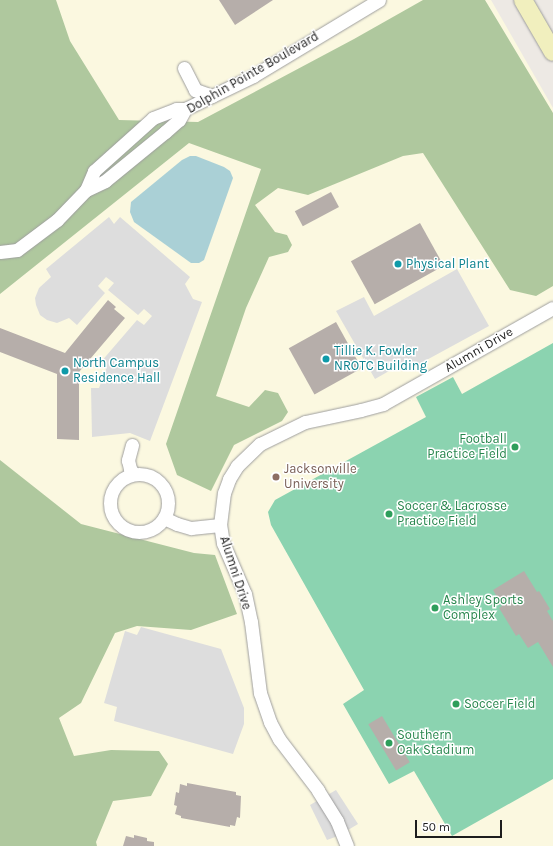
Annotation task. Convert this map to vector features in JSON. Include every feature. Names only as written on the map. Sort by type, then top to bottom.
[{"type":"main road","points":[[524,0],[553,52]]},
{"type":"street","name":"Dolphin Pointe Boulevard","points":[[0,252],[18,250],[57,220],[86,190],[105,181],[179,120],[184,109],[253,76],[379,0]]},
{"type":"street","points":[[184,68],[195,90],[212,96]]},
{"type":"street","points":[[86,190],[94,171],[153,118],[176,109],[184,109]]},
{"type":"street","name":"Alumni Drive","points":[[347,846],[337,821],[318,790],[290,755],[270,722],[258,684],[251,622],[245,594],[223,543],[220,524],[224,493],[237,466],[260,444],[305,422],[383,404],[553,308]]},
{"type":"street","points":[[132,445],[128,460],[130,469],[134,474]]},
{"type":"street","points":[[134,474],[143,474],[152,477],[160,483],[168,500],[168,509],[158,526],[150,531],[140,533],[130,532],[122,527],[115,520],[111,512],[110,502],[112,492],[117,484],[124,478],[134,474]]},
{"type":"street","points":[[164,518],[191,528],[220,524]]},
{"type":"shaded area","name":"Jacksonville University","points":[[0,0],[491,0],[553,108],[553,846],[0,846]]},
{"type":"shaded area","points":[[109,217],[114,224],[120,217],[190,277],[185,284],[193,299],[202,302],[150,441],[130,433],[92,437],[91,388],[99,388],[106,369],[100,363],[137,320],[144,325],[152,316],[144,309],[138,315],[108,290],[114,283],[106,277],[98,286],[105,293],[77,325],[69,318],[57,323],[47,320],[40,315],[36,305],[35,298],[39,288],[51,277],[46,269]]},
{"type":"shaded area","points":[[457,269],[489,326],[410,369],[405,362],[375,379],[336,311],[364,297],[374,316]]},
{"type":"shaded area","points":[[141,627],[221,649],[244,708],[244,724],[233,754],[114,721],[117,707],[104,703],[125,631],[137,635]]},
{"type":"shaded area","points":[[336,790],[358,824],[338,836],[327,840],[310,805]]},
{"type":"green space","points":[[0,0],[56,0],[70,41],[119,120],[198,122],[354,39],[423,0],[485,0],[553,113],[553,286],[536,296],[510,290],[423,153],[403,156],[308,195],[278,188],[255,205],[275,232],[287,235],[292,245],[288,252],[269,257],[246,308],[216,396],[249,407],[265,390],[278,393],[288,412],[282,421],[234,445],[211,491],[177,475],[166,444],[261,169],[189,143],[0,294]]},
{"type":"green space","name":"Ashley Sports Complex","points":[[553,343],[553,779],[452,836],[414,771],[389,784],[343,704],[364,690],[271,525],[268,512],[275,500],[426,417],[416,397],[453,377],[462,394]]},
{"type":"green space","points":[[0,460],[81,524],[194,553],[215,555],[237,614],[191,630],[137,626],[115,633],[81,703],[59,718],[74,756],[111,750],[159,751],[168,764],[151,796],[113,801],[96,842],[97,846],[0,846]]},
{"type":"water","points":[[190,156],[196,156],[224,167],[230,171],[233,178],[204,260],[199,263],[191,263],[134,222],[130,212],[131,202],[182,160]]},
{"type":"building","points":[[219,0],[273,0],[235,25]]},
{"type":"building","points":[[331,192],[339,207],[303,226],[295,211]]},
{"type":"building","name":"Physical Plant","points":[[420,223],[444,266],[375,304],[351,261]]},
{"type":"building","name":"North Campus Residence Hall","points":[[108,300],[116,307],[114,309],[125,318],[79,372],[79,440],[57,439],[57,374],[0,352],[0,328],[65,353]]},
{"type":"building","name":"Tillie K. Fowler NROTC Building","points":[[336,322],[362,368],[314,395],[289,348]]},
{"type":"building","points":[[524,571],[550,609],[547,611],[553,621],[553,667],[538,642],[528,648],[519,634],[516,636],[499,608],[502,606],[493,590]]},
{"type":"building","name":"Southern Oak Stadium","points":[[382,716],[410,762],[396,771],[368,724]]},
{"type":"building","points":[[187,783],[236,792],[236,795],[241,796],[240,818],[237,817],[235,826],[230,825],[230,827],[181,818],[181,816],[175,814],[177,806],[174,805],[176,792],[179,793],[180,784],[187,786]]},
{"type":"building","points":[[134,835],[147,838],[147,841],[154,842],[154,846],[123,846],[126,836],[134,838]]},
{"type":"place","name":"Physical Plant","points":[[398,264]]},
{"type":"place","name":"Tillie K. Fowler NROTC Building","points":[[326,359]]},
{"type":"place","name":"North Campus Residence Hall","points":[[65,371]]},
{"type":"place","name":"Football Practice Field","points":[[515,447]]},
{"type":"place","name":"Jacksonville University","points":[[276,477]]},
{"type":"place","name":"Soccer & Lacrosse Practice Field","points":[[389,514]]},
{"type":"place","name":"Ashley Sports Complex","points":[[435,608]]},
{"type":"place","name":"Soccer Field","points":[[456,704]]},
{"type":"place","name":"Southern Oak Stadium","points":[[389,743]]}]
